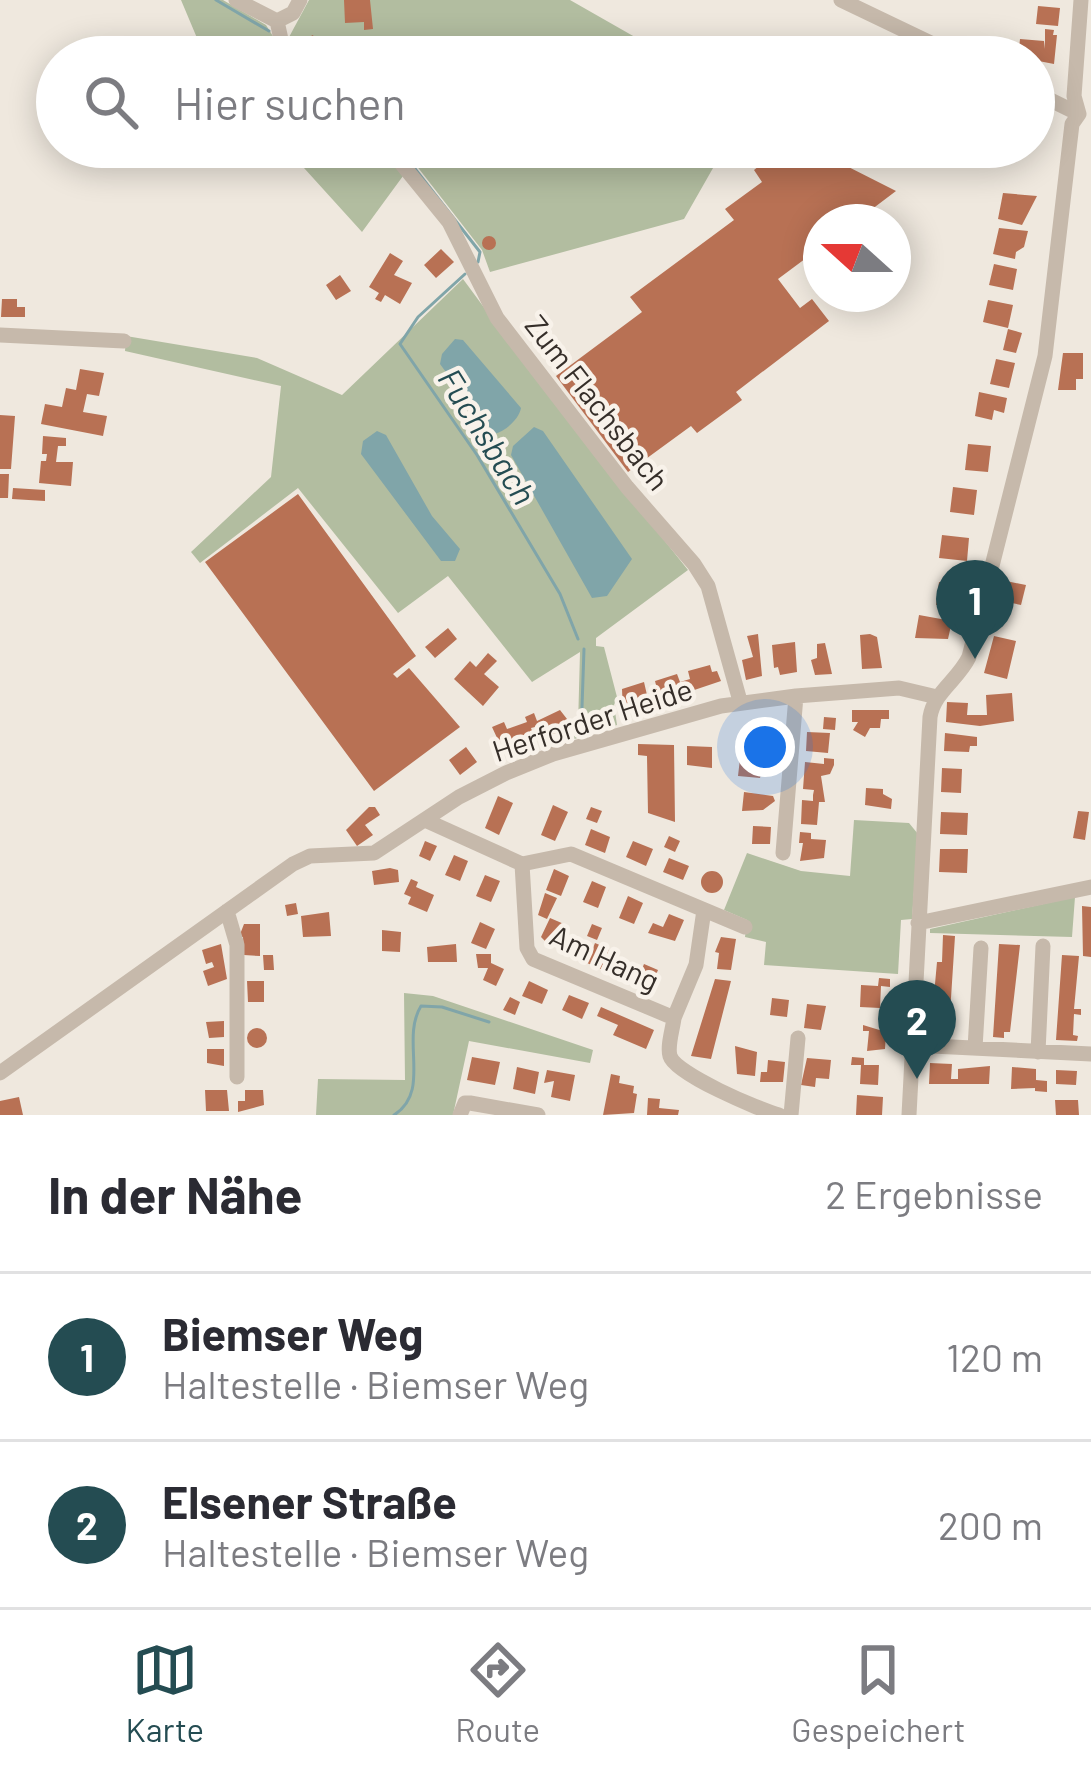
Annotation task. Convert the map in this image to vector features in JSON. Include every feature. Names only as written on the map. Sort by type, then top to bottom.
[{"type":"street","points":[[236,0],[277,21]]},
{"type":"street","points":[[277,21],[292,13],[300,0]]},
{"type":"street","points":[[842,0],[917,36]]},
{"type":"street","points":[[1082,0],[1074,96],[1085,112]]},
{"type":"street","points":[[277,21],[280,36]]},
{"type":"street","points":[[1055,100],[1085,112]]},
{"type":"street","points":[[909,1115],[930,717],[937,697],[969,657],[1045,356],[1072,124],[1085,112]]},
{"type":"street","name":"Zum Flachsbach","points":[[406,168],[448,222],[497,318],[627,487],[694,564],[713,602],[740,701]]},
{"type":"street","points":[[0,335],[124,341]]},
{"type":"street","name":"Herforder Heide","points":[[0,1073],[293,864],[310,856],[364,856],[484,783],[553,754],[740,701],[899,688],[937,697]]},
{"type":"street","points":[[783,854],[796,696]]},
{"type":"street","points":[[449,804],[460,837]]},
{"type":"street","points":[[427,821],[522,864],[571,854],[745,927]]},
{"type":"street","name":"Am Hang","points":[[522,864],[527,948],[533,959],[674,1018]]},
{"type":"street","points":[[918,923],[1091,887]]},
{"type":"street","name":"Am Hang","points":[[704,910],[696,965],[674,1018],[670,1054],[676,1065],[742,1102],[779,1115]]},
{"type":"street","points":[[227,911],[237,945],[237,1077]]},
{"type":"street","points":[[1038,1052],[1043,946]]},
{"type":"street","points":[[975,1048],[981,948]]},
{"type":"street","points":[[791,1115],[798,1038]]},
{"type":"street","points":[[912,1046],[1091,1054]]},
{"type":"street","points":[[460,1115],[470,1102],[538,1115]]},
{"type":"green space","points":[[181,0],[223,0],[266,25],[273,36],[196,36]]},
{"type":"green space","points":[[309,0],[570,0],[633,36],[290,36]]},
{"type":"green space","points":[[304,168],[396,168],[403,176],[362,232]]},
{"type":"green space","points":[[418,168],[713,168],[684,219],[490,272],[482,250]]},
{"type":"green space","points":[[463,279],[688,570],[596,638],[596,646],[604,647],[617,697],[617,725],[565,742],[578,726],[580,652],[532,682],[448,576],[398,613],[298,488],[200,563],[191,552],[271,477],[281,386],[125,351],[126,336],[257,358],[342,395]]},
{"type":"green space","points":[[854,820],[909,823],[918,834],[912,919],[901,920],[898,974],[764,965],[766,942],[745,937],[747,920],[724,910],[747,853],[801,871],[850,876]]},
{"type":"green space","points":[[1075,897],[1072,937],[930,933],[930,929]]},
{"type":"green space","points":[[404,993],[433,996],[593,1050],[590,1063],[469,1041],[453,1115],[316,1115],[318,1079],[405,1080]]},
{"type":"water","points":[[455,339],[463,340],[521,408],[515,420],[499,432],[494,434],[440,364]]},
{"type":"water","points":[[534,427],[543,431],[632,559],[607,596],[592,598],[511,455],[513,446]]},
{"type":"water","points":[[377,431],[386,435],[432,516],[460,549],[455,561],[441,561],[361,454],[363,441]]},
{"type":"building","points":[[344,0],[370,0],[373,29],[364,30],[364,22],[345,23]]},
{"type":"building","points":[[1038,6],[1060,8],[1058,26],[1036,24]]},
{"type":"building","points":[[757,168],[851,168],[896,191],[879,204],[803,204],[803,260],[778,279],[800,308],[803,306],[803,312],[822,312],[829,321],[736,392],[742,400],[697,433],[691,426],[628,472],[556,376],[642,312],[630,297],[734,220],[725,209],[762,182]]},
{"type":"building","points":[[1003,193],[1037,196],[1022,225],[998,219]]},
{"type":"building","points":[[999,228],[1028,231],[1015,259],[993,254]]},
{"type":"building","points":[[489,236],[496,243],[489,250],[482,243]]},
{"type":"building","points":[[441,249],[454,262],[436,278],[424,265]]},
{"type":"building","points":[[390,253],[403,261],[394,275],[412,283],[400,304],[385,295],[381,302],[375,299],[379,293],[369,287]]},
{"type":"building","points":[[994,264],[1017,269],[1013,290],[989,285]]},
{"type":"building","points":[[340,275],[351,291],[336,300],[326,285]]},
{"type":"building","points":[[2,299],[17,299],[17,307],[25,307],[25,317],[1,317]]},
{"type":"building","points":[[988,300],[1013,305],[1008,328],[983,322]]},
{"type":"building","points":[[1008,329],[1022,333],[1016,353],[1003,350]]},
{"type":"building","points":[[1063,353],[1083,353],[1083,379],[1076,379],[1076,390],[1058,390]]},
{"type":"building","points":[[996,359],[1015,363],[1009,388],[990,384]]},
{"type":"building","points":[[80,369],[104,373],[99,396],[87,394],[83,412],[107,416],[103,436],[41,424],[45,404],[62,407],[66,388],[76,390]]},
{"type":"building","points":[[979,392],[1007,398],[1004,413],[994,410],[992,420],[975,416]]},
{"type":"building","points":[[0,415],[15,416],[11,469],[0,469]]},
{"type":"building","points":[[43,436],[66,438],[66,446],[58,446],[56,462],[73,462],[71,486],[39,483],[41,461],[46,461],[47,454],[42,454]]},
{"type":"building","points":[[968,444],[991,446],[988,472],[965,470]]},
{"type":"building","points":[[645,467],[652,474],[645,481],[638,474]]},
{"type":"building","points":[[0,474],[9,474],[8,498],[0,498]]},
{"type":"building","points":[[953,487],[977,490],[974,515],[950,512]]},
{"type":"building","points":[[13,488],[45,490],[45,501],[12,499]]},
{"type":"building","points":[[298,494],[416,656],[393,674],[397,678],[409,668],[460,727],[374,791],[205,562]]},
{"type":"building","points":[[942,535],[969,538],[967,561],[939,558]]},
{"type":"building","points":[[1006,581],[1026,585],[1021,605],[1002,601]]},
{"type":"building","points":[[939,582],[959,585],[956,608],[936,605]]},
{"type":"building","points":[[919,615],[952,621],[948,639],[915,638]]},
{"type":"building","points":[[448,628],[457,639],[435,658],[425,647]]},
{"type":"building","points":[[758,634],[762,676],[746,680],[742,660],[753,657],[747,636]]},
{"type":"building","points":[[860,635],[877,637],[882,668],[862,669]]},
{"type":"building","points":[[994,636],[1016,641],[1007,679],[984,673]]},
{"type":"building","points":[[795,642],[797,672],[780,675],[778,667],[774,668],[772,645]]},
{"type":"building","points":[[825,643],[832,674],[815,675],[811,660],[817,658],[817,644]]},
{"type":"building","points":[[488,653],[497,661],[484,674],[499,687],[483,706],[454,679],[470,661],[476,667]]},
{"type":"building","points":[[710,665],[721,681],[623,714],[622,689],[644,682],[647,695],[657,689],[655,681],[677,674],[680,682],[690,679],[688,671]]},
{"type":"building","points":[[1012,693],[1014,721],[980,726],[946,722],[947,702],[968,703],[967,715],[987,715],[986,695]]},
{"type":"building","points":[[560,710],[567,719],[564,732],[543,736],[539,726],[531,728],[536,742],[513,751],[508,737],[498,740],[492,727],[504,722],[507,729],[527,722],[525,717],[534,713],[537,721]]},
{"type":"building","points":[[852,710],[889,710],[889,719],[881,719],[880,728],[870,728],[865,737],[853,730],[858,722],[852,722]]},
{"type":"building","points":[[824,717],[836,718],[835,730],[823,729]]},
{"type":"building","points":[[759,726],[779,727],[776,753],[765,752],[765,745],[757,744]]},
{"type":"building","points":[[807,732],[830,733],[828,753],[806,751]]},
{"type":"building","points":[[945,733],[977,737],[977,746],[970,746],[969,752],[944,751]]},
{"type":"building","points":[[638,744],[674,745],[675,822],[648,813],[647,756],[638,755]]},
{"type":"building","points":[[687,746],[712,747],[712,768],[687,765]]},
{"type":"building","points":[[466,747],[477,762],[460,775],[449,760]]},
{"type":"building","points":[[741,750],[765,758],[760,778],[738,776]]},
{"type":"building","points":[[824,758],[834,759],[834,765],[830,774],[821,776],[825,802],[819,802],[817,825],[801,824],[802,800],[813,801],[814,790],[803,789],[805,762],[824,764]]},
{"type":"building","points":[[942,768],[962,769],[961,793],[941,792]]},
{"type":"building","points":[[866,788],[883,789],[892,799],[891,809],[865,805]]},
{"type":"building","points":[[744,792],[773,796],[775,801],[763,810],[742,811]]},
{"type":"building","points":[[498,796],[513,803],[499,835],[485,828]]},
{"type":"building","points":[[553,805],[568,812],[555,841],[541,835]]},
{"type":"building","points":[[369,807],[380,815],[365,825],[373,835],[357,846],[346,830]]},
{"type":"building","points":[[591,807],[602,811],[597,823],[586,819]]},
{"type":"building","points":[[1078,811],[1089,812],[1085,840],[1073,838]]},
{"type":"building","points":[[941,812],[968,813],[967,835],[940,834]]},
{"type":"building","points":[[753,826],[771,827],[770,844],[752,844]]},
{"type":"building","points":[[591,829],[610,837],[605,853],[585,845]]},
{"type":"building","points":[[800,832],[826,840],[824,858],[800,861]]},
{"type":"building","points":[[669,836],[680,841],[675,852],[664,847]]},
{"type":"building","points":[[425,841],[437,846],[430,861],[419,856]]},
{"type":"building","points":[[633,841],[653,849],[646,866],[626,857]]},
{"type":"building","points":[[940,849],[968,849],[967,873],[939,872]]},
{"type":"building","points":[[454,855],[468,861],[460,881],[445,875]]},
{"type":"building","points":[[669,858],[689,866],[683,880],[663,872]]},
{"type":"building","points":[[554,869],[569,876],[561,896],[546,890]]},
{"type":"building","points":[[398,870],[399,882],[374,885],[372,871]]},
{"type":"building","points":[[712,871],[723,882],[712,893],[701,882]]},
{"type":"building","points":[[485,875],[500,881],[491,902],[476,896]]},
{"type":"building","points":[[411,879],[418,882],[416,887],[434,895],[427,912],[408,904],[411,897],[404,894]]},
{"type":"building","points":[[592,881],[606,887],[598,908],[583,902]]},
{"type":"building","points":[[545,893],[557,898],[547,919],[538,915]]},
{"type":"building","points":[[628,896],[643,903],[634,924],[619,918]]},
{"type":"building","points":[[296,903],[298,914],[287,916],[285,905]]},
{"type":"building","points":[[1082,906],[1091,907],[1091,957],[1083,956]]},
{"type":"building","points":[[329,912],[331,936],[303,937],[301,916]]},
{"type":"building","points":[[669,914],[684,920],[675,941],[648,933],[653,923],[663,927]]},
{"type":"building","points":[[550,918],[564,924],[550,946],[541,937]]},
{"type":"building","points":[[480,922],[495,929],[486,949],[471,943]]},
{"type":"building","points":[[244,924],[260,924],[260,956],[244,955],[243,937],[239,937]]},
{"type":"building","points":[[592,924],[602,928],[597,940],[587,936]]},
{"type":"building","points":[[382,930],[401,932],[400,952],[382,951]]},
{"type":"building","points":[[943,935],[955,936],[949,1029],[931,1028]]},
{"type":"building","points":[[721,937],[736,939],[731,970],[717,969],[719,953],[715,952]]},
{"type":"building","points":[[595,943],[609,949],[601,969],[587,963]]},
{"type":"building","points":[[221,944],[227,979],[208,986],[203,971],[214,967],[212,962],[206,964],[202,950]]},
{"type":"building","points":[[456,944],[457,962],[428,962],[427,947]]},
{"type":"building","points":[[999,944],[1020,945],[1010,1032],[1004,1032],[1004,1038],[993,1037]]},
{"type":"building","points":[[476,954],[491,954],[491,963],[504,969],[496,986],[483,980],[488,968],[478,968]]},
{"type":"building","points":[[263,955],[273,955],[274,970],[264,970]]},
{"type":"building","points":[[1062,955],[1079,956],[1074,1009],[1081,1009],[1081,1015],[1074,1014],[1073,1035],[1078,1036],[1077,1041],[1056,1040]]},
{"type":"building","points":[[644,964],[658,970],[650,989],[636,983]]},
{"type":"building","points":[[879,978],[890,979],[890,987],[881,986],[880,1008],[860,1007],[861,985],[878,986]]},
{"type":"building","points":[[715,979],[731,981],[711,1059],[691,1056]]},
{"type":"building","points":[[247,981],[264,981],[264,1002],[248,1002]]},
{"type":"building","points":[[529,981],[548,990],[542,1004],[522,996]]},
{"type":"building","points":[[569,995],[589,1003],[582,1019],[562,1010]]},
{"type":"building","points":[[510,997],[520,1002],[515,1015],[503,1010]]},
{"type":"building","points":[[772,998],[789,1000],[787,1017],[770,1015]]},
{"type":"building","points":[[807,1004],[826,1006],[821,1030],[804,1028]]},
{"type":"building","points":[[601,1007],[654,1030],[646,1049],[613,1035],[618,1025],[597,1016]]},
{"type":"building","points":[[224,1021],[224,1037],[209,1038],[206,1022]]},
{"type":"building","points":[[863,1025],[886,1032],[885,1049],[867,1051],[869,1031],[863,1031]]},
{"type":"building","points":[[257,1028],[267,1038],[257,1048],[247,1038]]},
{"type":"building","points":[[735,1046],[757,1052],[755,1076],[737,1074]]},
{"type":"building","points":[[207,1049],[224,1049],[224,1066],[207,1063]]},
{"type":"building","points":[[472,1057],[500,1062],[495,1085],[467,1080]]},
{"type":"building","points":[[852,1057],[864,1058],[864,1065],[879,1065],[878,1085],[860,1084],[861,1065],[851,1065]]},
{"type":"building","points":[[807,1058],[831,1060],[829,1079],[816,1078],[815,1087],[801,1085]]},
{"type":"building","points":[[768,1060],[785,1062],[783,1082],[760,1082]]},
{"type":"building","points":[[930,1063],[952,1064],[951,1079],[958,1079],[958,1069],[990,1066],[989,1084],[929,1084]]},
{"type":"building","points":[[517,1067],[539,1072],[535,1094],[513,1089]]},
{"type":"building","points":[[1012,1067],[1036,1069],[1036,1080],[1047,1081],[1047,1092],[1011,1089]]},
{"type":"building","points":[[547,1070],[575,1075],[570,1101],[551,1097],[554,1081],[544,1083]]},
{"type":"building","points":[[1056,1070],[1077,1071],[1076,1085],[1056,1084]]},
{"type":"building","points":[[611,1074],[620,1076],[619,1083],[634,1086],[634,1113],[603,1115]]},
{"type":"building","points":[[205,1090],[227,1090],[229,1111],[206,1111]]},
{"type":"building","points":[[245,1090],[263,1090],[264,1105],[238,1112]]},
{"type":"building","points":[[857,1095],[883,1097],[882,1115],[856,1115]]},
{"type":"building","points":[[19,1097],[23,1115],[0,1115],[0,1101]]},
{"type":"building","points":[[648,1098],[660,1099],[659,1108],[679,1110],[678,1115],[647,1115]]},
{"type":"building","points":[[1055,1100],[1078,1100],[1079,1115],[1056,1115]]},
{"type":"waterway","name":"Fuchsbach","points":[[216,0],[269,31]]},
{"type":"waterway","name":"Fuchsbach","points":[[414,168],[480,252],[478,262]]},
{"type":"waterway","name":"Fuchsbach","points":[[465,274],[418,317],[400,344],[477,455],[560,594],[578,639]]},
{"type":"waterway","name":"Fuchsbach","points":[[581,736],[584,649]]},
{"type":"waterway","points":[[394,1115],[411,1093],[413,1034],[421,1006],[442,1007],[489,1022]]},
{"type":"place","name":"Biemser Weg","points":[[975,659]]},
{"type":"place","name":"Elsener Straße","points":[[917,1079]]}]
